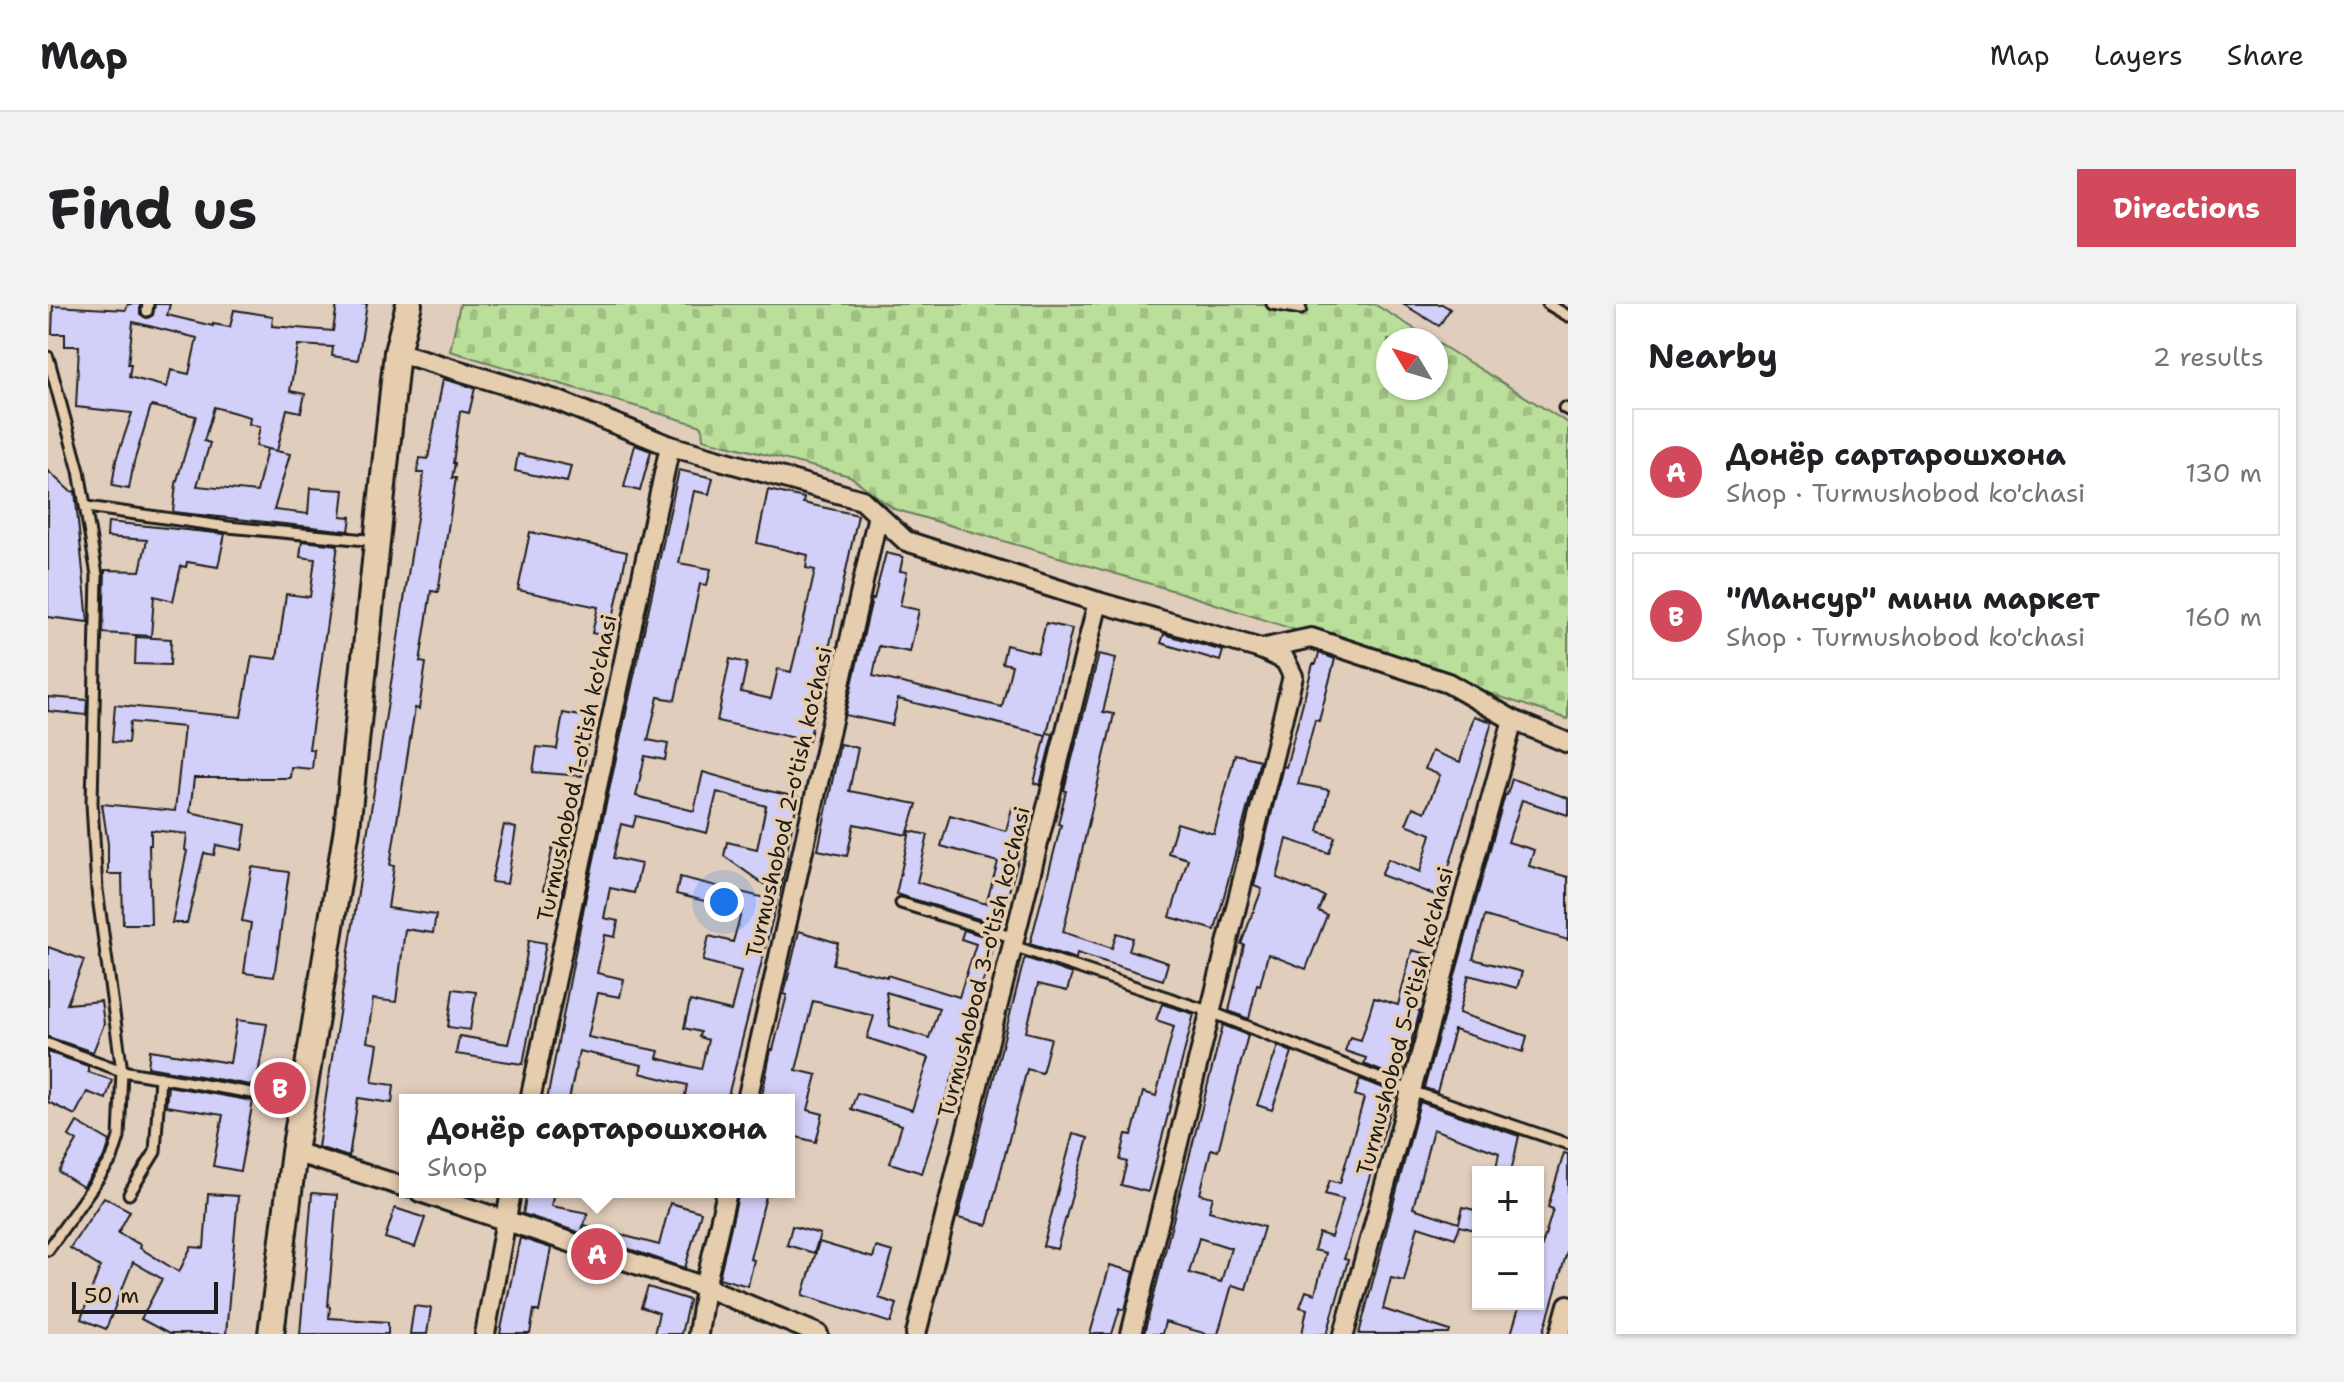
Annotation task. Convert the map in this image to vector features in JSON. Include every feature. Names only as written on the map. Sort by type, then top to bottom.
[{"type":"street","points":[[271,1334],[294,1152],[347,828],[397,352],[409,304]]},
{"type":"street","points":[[397,352],[556,400],[670,446],[862,500],[906,541],[1098,602],[1261,649],[1285,660],[1293,676],[1131,1334]]},
{"type":"street","name":"Turmushobod 1-o'tish ko'chasi","points":[[531,1094],[670,446]]},
{"type":"street","name":"Turmushobod 2-o'tish ko'chasi","points":[[748,1094],[878,515]]},
{"type":"street","name":"Turmushobod 3-o'tish ko'chasi","points":[[916,1334],[1098,602]]},
{"type":"street","points":[[1261,649],[1311,638],[1448,683],[1513,720],[1568,743]]},
{"type":"street","name":"Turmushobod 5-o'tish ko'chasi","points":[[1344,1334],[1513,720]]},
{"type":"street","points":[[294,1152],[399,1185]]},
{"type":"street","points":[[439,1198],[705,1287],[818,1334]]},
{"type":"street","points":[[485,1334],[510,1198]]},
{"type":"street","points":[[698,1334],[705,1287],[726,1198]]},
{"type":"street","points":[[1560,1334],[1568,1305]]},
{"type":"lane","points":[[1272,304],[1301,309]]},
{"type":"lane","points":[[1548,304],[1568,316]]},
{"type":"lane","points":[[48,357],[87,507],[97,575],[92,803],[97,890],[122,1071],[119,1137],[112,1159],[48,1250]]},
{"type":"lane","points":[[87,507],[228,527],[377,541]]},
{"type":"lane","points":[[901,903],[1211,1012],[1411,1091],[1568,1144]]},
{"type":"lane","points":[[48,1044],[122,1071],[302,1101]]},
{"type":"lane","points":[[129,1194],[155,1152],[160,1077]]},
{"type":"green space","points":[[460,304],[1374,304],[1413,328],[1376,328],[1376,400],[1448,400],[1448,349],[1568,423],[1568,719],[1185,594],[894,509],[850,476],[703,439],[702,426],[450,351]]},
{"type":"building","points":[[128,304],[140,304],[140,314],[147,318],[153,315],[155,304],[170,304],[167,315],[230,327],[234,310],[273,316],[272,326],[333,331],[337,304],[367,304],[358,360],[332,356],[333,347],[298,345],[290,391],[305,394],[301,412],[287,409],[277,451],[256,446],[260,427],[249,424],[250,417],[214,407],[204,441],[210,443],[197,486],[257,492],[267,449],[290,454],[274,510],[308,514],[310,488],[344,490],[341,516],[351,517],[349,531],[173,512],[176,484],[196,416],[151,406],[129,489],[112,486],[116,460],[132,413],[76,407],[79,346],[65,346],[65,334],[52,334],[53,306],[126,310]],"holes":[[[133,322],[197,338],[189,374],[171,370],[167,387],[129,377]]]},
{"type":"building","points":[[1403,304],[1442,304],[1450,309],[1439,326]]},
{"type":"building","points":[[443,379],[475,388],[469,413],[460,411],[452,478],[456,478],[438,592],[431,591],[420,662],[426,663],[419,709],[415,708],[390,865],[394,866],[388,908],[436,915],[433,933],[405,929],[396,1002],[373,999],[367,1042],[378,1044],[372,1082],[394,1085],[392,1103],[358,1098],[349,1157],[318,1147],[424,473],[417,473],[420,458],[428,459]]},
{"type":"building","points":[[635,445],[651,451],[640,491],[624,487]]},
{"type":"building","points":[[518,454],[571,466],[567,482],[515,471]]},
{"type":"building","points":[[679,470],[713,478],[709,494],[694,491],[679,563],[711,569],[707,585],[700,584],[675,700],[658,697],[648,740],[668,744],[665,760],[645,756],[636,796],[694,811],[703,772],[798,797],[788,857],[779,895],[724,856],[727,842],[757,849],[766,806],[717,792],[707,833],[636,816],[633,827],[621,824],[613,858],[641,864],[634,893],[610,888],[604,918],[618,921],[615,937],[605,935],[597,973],[624,979],[620,997],[598,993],[588,1037],[659,1051],[657,1058],[701,1069],[708,1040],[699,1037],[700,1032],[684,1028],[690,1001],[731,1011],[741,971],[703,961],[709,936],[733,942],[742,910],[676,894],[680,877],[777,901],[729,1094],[685,1094],[687,1085],[640,1073],[642,1065],[579,1051],[570,1094],[548,1094],[586,896]]},
{"type":"building","points":[[48,471],[71,492],[75,491],[88,622],[48,617]]},
{"type":"building","points":[[768,490],[804,498],[803,503],[858,515],[809,741],[717,721],[730,659],[747,663],[741,692],[771,699],[778,669],[791,672],[815,570],[806,568],[808,555],[757,543]]},
{"type":"building","points":[[108,522],[225,534],[218,567],[187,562],[186,567],[181,566],[173,601],[154,596],[151,636],[103,633],[105,570],[140,571],[147,540],[107,537]]},
{"type":"building","points":[[530,532],[627,552],[609,637],[592,633],[598,607],[518,590]]},
{"type":"building","points":[[302,541],[338,545],[309,749],[314,750],[312,769],[291,767],[290,778],[194,778],[190,812],[246,825],[242,850],[216,845],[214,855],[204,853],[187,923],[172,923],[187,851],[187,834],[151,830],[151,924],[123,924],[122,874],[108,874],[108,844],[102,804],[175,811],[184,727],[130,722],[128,743],[112,742],[115,705],[241,717],[252,656],[277,659],[286,594],[310,597],[315,559],[300,557]]},
{"type":"building","points":[[886,553],[903,557],[900,571],[907,572],[900,606],[919,610],[910,652],[879,646],[873,676],[1002,707],[1012,665],[1002,663],[1006,645],[1038,653],[1046,623],[1072,629],[1047,733],[1053,734],[1040,785],[1034,783],[1046,735],[898,699],[892,725],[845,715]]},
{"type":"building","points":[[1164,634],[1223,651],[1220,661],[1161,643]]},
{"type":"building","points":[[136,637],[171,639],[170,665],[135,664]]},
{"type":"building","points":[[1319,653],[1335,659],[1298,784],[1329,790],[1318,831],[1335,837],[1329,853],[1287,839],[1277,878],[1324,896],[1318,911],[1327,915],[1306,969],[1268,954],[1249,1019],[1229,1011],[1244,945],[1241,944],[1262,889],[1254,886],[1283,766],[1286,767],[1313,664],[1316,664]]},
{"type":"building","points":[[1099,654],[1116,658],[1103,712],[1114,714],[1063,932],[1112,948],[1117,933],[1133,938],[1129,950],[1168,963],[1163,980],[1077,953],[1076,959],[1030,944],[1061,825],[1058,824],[1064,790]]},
{"type":"building","points":[[48,697],[87,700],[86,715],[48,711]]},
{"type":"building","points":[[563,713],[592,718],[582,776],[533,772],[537,747],[557,749]]},
{"type":"building","points":[[1474,716],[1492,722],[1440,897],[1381,875],[1388,859],[1420,872],[1431,834],[1406,824],[1413,807],[1425,812],[1440,775],[1425,769],[1432,751],[1460,762]]},
{"type":"building","points":[[840,744],[858,748],[849,791],[917,804],[907,835],[854,824],[847,856],[818,850]]},
{"type":"building","points":[[1235,754],[1260,760],[1215,930],[1170,917],[1188,859],[1168,853],[1177,823],[1214,834]]},
{"type":"building","points":[[1512,779],[1568,798],[1568,815],[1522,800],[1508,842],[1534,850],[1529,866],[1568,877],[1568,940],[1485,916],[1473,959],[1522,972],[1517,988],[1469,975],[1459,1013],[1527,1036],[1523,1052],[1454,1030],[1437,1092],[1424,1088]]},
{"type":"building","points":[[1012,808],[1028,813],[1017,853],[1020,854],[999,925],[896,894],[910,831],[928,835],[917,882],[986,904],[998,862],[941,846],[950,815],[1006,831]]},
{"type":"building","points":[[504,825],[516,828],[507,884],[491,882]]},
{"type":"building","points":[[554,842],[570,845],[562,893],[543,890]]},
{"type":"building","points":[[252,867],[289,872],[274,977],[244,973],[251,923],[242,921]]},
{"type":"building","points":[[964,930],[996,940],[922,1173],[890,1163],[902,1125],[851,1109],[857,1093],[912,1110],[929,1058],[867,1038],[874,1016],[813,1001],[796,1070],[817,1075],[808,1110],[823,1114],[816,1142],[795,1137],[795,1094],[762,1094],[799,931],[838,943],[833,964],[887,975],[959,997],[976,944],[961,939]],"holes":[[[886,992],[939,1008],[929,1038],[890,1026]]]},
{"type":"building","points":[[529,940],[546,943],[523,1064],[456,1054],[459,1036],[508,1044]]},
{"type":"building","points":[[48,947],[84,960],[67,1004],[101,1001],[104,1024],[93,1052],[48,1037]]},
{"type":"building","points":[[1412,950],[1427,954],[1413,1009],[1420,1011],[1400,1079],[1364,1064],[1366,1058],[1345,1051],[1350,1037],[1361,1040],[1374,998],[1398,1005]]},
{"type":"building","points":[[1026,958],[1072,974],[1067,991],[1038,984],[1026,1032],[1051,1038],[1042,1073],[1027,1069],[987,1225],[958,1218]]},
{"type":"building","points":[[453,989],[476,992],[470,1030],[448,1027]]},
{"type":"building","points":[[1162,1004],[1194,1014],[1148,1192],[1121,1185],[1127,1162],[1120,1160],[1126,1134],[1132,1135],[1143,1092],[1156,1096],[1174,1026],[1156,1020]]},
{"type":"building","points":[[237,1020],[267,1024],[256,1086],[148,1067],[150,1050],[230,1063]]},
{"type":"building","points":[[1223,1025],[1248,1035],[1218,1151],[1211,1149],[1200,1194],[1213,1197],[1209,1211],[1264,1227],[1246,1289],[1232,1285],[1218,1334],[1207,1334],[1165,1322],[1162,1334],[1144,1334]],"holes":[[[1199,1238],[1231,1248],[1221,1282],[1189,1273]]]},
{"type":"building","points":[[1278,1046],[1292,1052],[1272,1110],[1257,1105]]},
{"type":"building","points":[[48,1052],[88,1066],[88,1072],[112,1080],[106,1099],[87,1092],[75,1115],[48,1102]]},
{"type":"building","points":[[1360,1079],[1396,1093],[1344,1259],[1348,1260],[1327,1334],[1302,1334],[1307,1309],[1300,1307],[1306,1291],[1315,1294],[1326,1253],[1314,1250],[1319,1233],[1331,1237],[1343,1199],[1325,1194],[1330,1180],[1340,1183],[1364,1098],[1355,1095]]},
{"type":"building","points":[[168,1086],[253,1101],[240,1171],[213,1166],[223,1115],[166,1106]]},
{"type":"building","points":[[1420,1102],[1519,1136],[1512,1166],[1497,1166],[1499,1153],[1433,1129],[1413,1208],[1459,1223],[1463,1207],[1472,1209],[1472,1229],[1460,1226],[1455,1238],[1418,1226],[1404,1281],[1391,1278],[1383,1309],[1450,1331],[1449,1334],[1359,1334]]},
{"type":"building","points":[[77,1122],[110,1141],[105,1156],[83,1187],[59,1172],[77,1141],[69,1136]]},
{"type":"building","points":[[1073,1134],[1088,1138],[1057,1249],[1043,1246]]},
{"type":"building","points":[[1564,1153],[1568,1154],[1568,1248],[1543,1334],[1511,1334],[1518,1310],[1544,1310],[1544,1239],[1553,1209],[1548,1207]]},
{"type":"building","points":[[312,1193],[337,1195],[329,1318],[388,1322],[388,1334],[300,1334]]},
{"type":"building","points":[[208,1194],[238,1196],[226,1334],[169,1334],[141,1319],[162,1279],[133,1262],[106,1329],[81,1319],[100,1267],[70,1248],[104,1197],[130,1211],[118,1233],[179,1272],[191,1247],[204,1248]]},
{"type":"building","points":[[526,1198],[553,1198],[551,1206],[588,1213],[581,1233],[523,1214]]},
{"type":"building","points":[[738,1198],[765,1198],[750,1259],[754,1260],[748,1286],[719,1278]]},
{"type":"building","points":[[670,1203],[701,1212],[685,1268],[582,1233],[584,1225],[659,1245]]},
{"type":"building","points":[[395,1208],[425,1218],[415,1247],[385,1238]]},
{"type":"building","points":[[792,1226],[820,1234],[814,1253],[787,1245]]},
{"type":"building","points":[[520,1238],[551,1248],[539,1312],[534,1310],[530,1334],[500,1334]]},
{"type":"building","points":[[819,1242],[873,1258],[876,1247],[893,1252],[879,1298],[897,1304],[891,1323],[803,1295]]},
{"type":"building","points":[[579,1258],[601,1265],[597,1279],[574,1271]]},
{"type":"building","points":[[1110,1265],[1134,1272],[1125,1310],[1120,1308],[1112,1334],[1090,1334]]},
{"type":"building","points":[[648,1287],[689,1300],[681,1334],[654,1334],[659,1313],[641,1307]]},
{"type":"building","points":[[414,1306],[431,1308],[427,1334],[410,1334]]},
{"type":"place","name":"\"Мансур\" мини маркет","points":[[280,1088]]},
{"type":"place","name":"Донёр сартарошхона","points":[[597,1254]]}]
